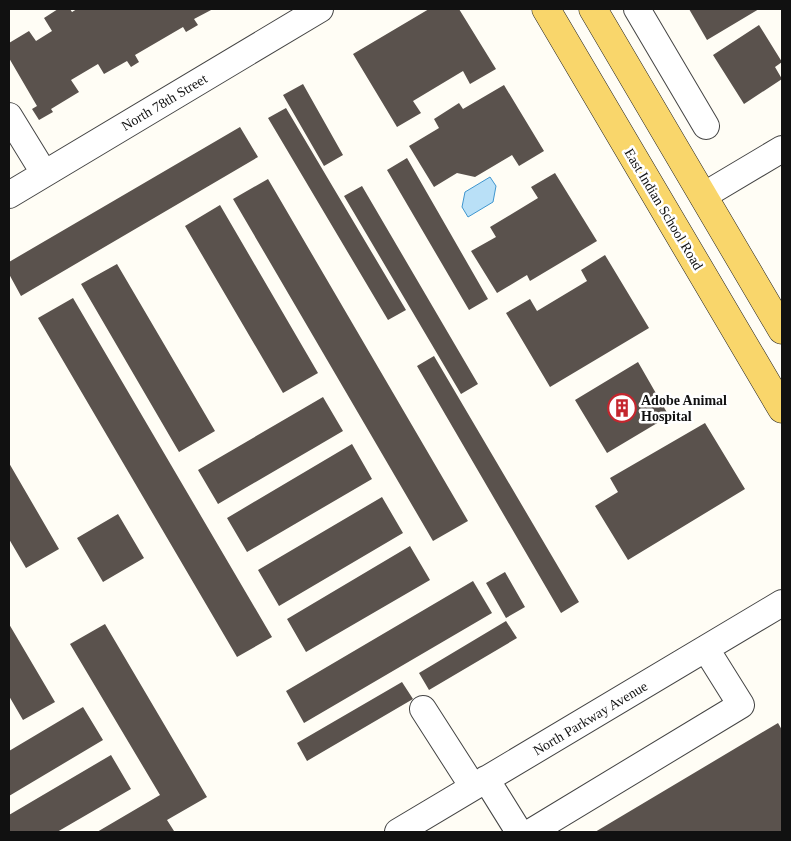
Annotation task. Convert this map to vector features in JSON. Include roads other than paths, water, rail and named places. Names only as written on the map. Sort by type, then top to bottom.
[{"type":"main road","name":"East Indian School Road","points":[[546,9],[782,409]]},
{"type":"main road","points":[[593,9],[782,330]]},
{"type":"street","name":"North 78th Street","points":[[9,195],[320,9]]},
{"type":"street","points":[[637,9],[706,126]]},
{"type":"street","points":[[660,123],[692,103]]},
{"type":"street","points":[[9,116],[44,173]]},
{"type":"street","points":[[703,196],[782,149]]},
{"type":"street","name":"North Parkway Avenue","points":[[398,832],[782,603]]},
{"type":"street","points":[[531,832],[741,705],[706,649]]},
{"type":"street","points":[[423,709],[519,832]]},
{"type":"water","points":[[490,177],[496,186],[493,202],[468,217],[462,207],[465,192]]},
{"type":"place","name":"Adobe Animal Hospital","points":[[622,408]]}]
